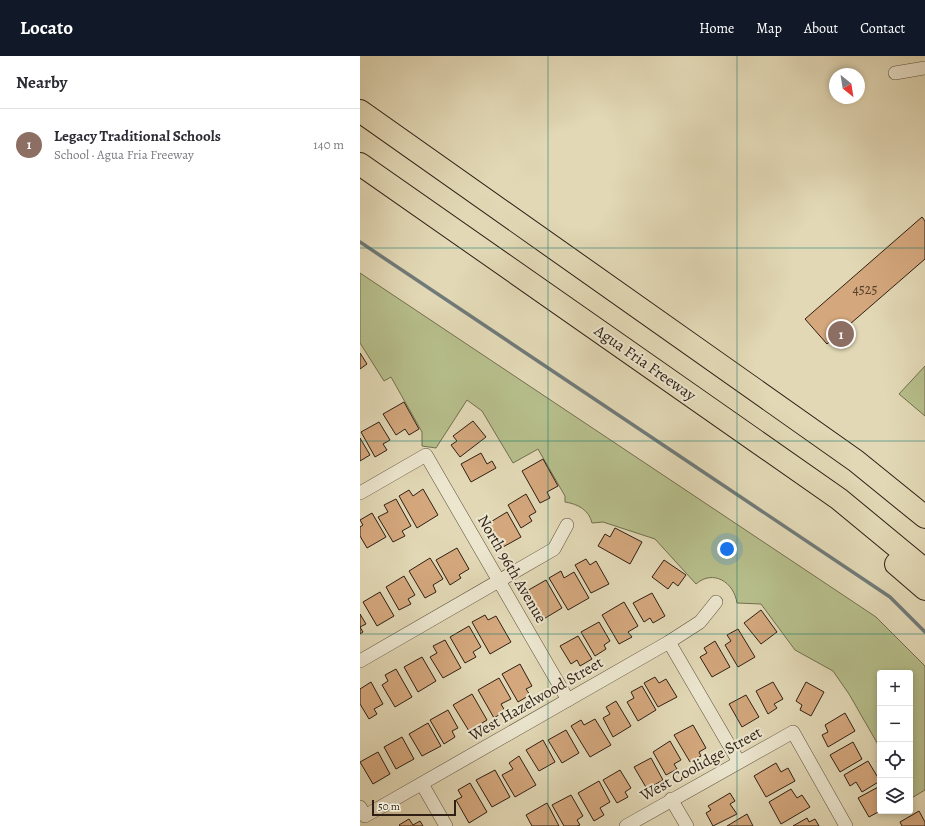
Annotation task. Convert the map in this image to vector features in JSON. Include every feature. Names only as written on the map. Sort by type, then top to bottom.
[{"type":"highway","points":[[360,103],[389,131]]},
{"type":"highway","points":[[360,111],[856,461],[925,517]]},
{"type":"highway","name":"Agua Fria Freeway","points":[[360,164],[839,499],[925,570]]},
{"type":"highway","points":[[759,392],[809,410],[871,454],[925,498]]},
{"type":"highway","points":[[726,419],[764,460],[876,547],[925,589]]},
{"type":"street","points":[[895,73],[925,68]]},
{"type":"street","name":"North 96th Avenue","points":[[360,493],[426,455],[568,700]]},
{"type":"street","points":[[360,661],[554,549],[567,526]]},
{"type":"street","name":"West Hazelwood Street","points":[[363,812],[422,784],[669,642],[700,622],[716,602]]},
{"type":"street","points":[[669,642],[738,762]]},
{"type":"street","name":"West Coolidge Street","points":[[626,826],[671,799],[792,732],[846,826]]},
{"type":"street","points":[[422,784],[446,826]]},
{"type":"street","points":[[671,799],[687,826]]},
{"type":"green space","points":[[360,273],[876,617],[925,666],[925,790],[913,797],[913,670],[877,670],[877,743],[849,694],[833,671],[795,650],[761,604],[737,603],[732,589],[722,580],[716,578],[709,578],[696,584],[655,539],[603,522],[592,523],[591,518],[586,511],[574,504],[565,502],[565,496],[538,449],[513,463],[482,411],[467,400],[436,448],[422,446],[422,432],[391,377],[384,381],[360,343]]},
{"type":"green space","points":[[925,366],[925,416],[899,394]]},
{"type":"building","points":[[922,217],[925,221],[925,259],[827,344],[805,319]]},
{"type":"building","points":[[360,353],[367,364],[360,369]]},
{"type":"building","points":[[404,402],[419,429],[409,435],[405,429],[396,435],[383,414]]},
{"type":"building","points":[[473,421],[486,437],[460,457],[451,445],[457,441],[453,436]]},
{"type":"building","points":[[379,422],[390,440],[383,444],[387,450],[375,457],[361,432]]},
{"type":"building","points":[[360,438],[370,455],[360,461]]},
{"type":"building","points":[[481,453],[487,464],[492,461],[496,468],[471,482],[461,464]]},
{"type":"building","points":[[543,459],[558,486],[547,492],[550,498],[540,503],[522,471]]},
{"type":"building","points":[[423,489],[438,515],[417,528],[399,496],[409,490],[413,496]]},
{"type":"building","points":[[526,494],[536,512],[529,516],[532,521],[521,528],[508,505]]},
{"type":"building","points":[[396,499],[411,526],[402,531],[405,536],[393,542],[378,517],[388,512],[384,505]]},
{"type":"building","points":[[507,512],[521,537],[503,547],[489,523]]},
{"type":"building","points":[[372,513],[386,537],[367,548],[360,536],[360,527],[363,525],[360,520]]},
{"type":"building","points":[[615,528],[642,542],[630,564],[598,546],[605,534],[610,537]]},
{"type":"building","points":[[457,548],[469,569],[459,575],[461,578],[450,585],[436,560]]},
{"type":"building","points":[[430,558],[443,579],[433,585],[436,592],[425,598],[409,571]]},
{"type":"building","points":[[586,559],[590,565],[596,561],[609,584],[591,593],[575,565]]},
{"type":"building","points":[[664,560],[686,575],[678,586],[673,582],[668,589],[652,577]]},
{"type":"building","points":[[561,571],[564,578],[574,572],[589,598],[568,610],[549,578]]},
{"type":"building","points":[[404,576],[415,595],[408,599],[411,604],[399,610],[386,587]]},
{"type":"building","points":[[546,580],[562,608],[542,620],[525,592]]},
{"type":"building","points":[[380,592],[394,616],[377,626],[363,602]]},
{"type":"building","points":[[652,593],[665,616],[653,623],[650,618],[644,622],[633,603]]},
{"type":"building","points":[[624,602],[638,626],[628,632],[632,637],[619,644],[602,615]]},
{"type":"building","points":[[761,610],[777,632],[761,644],[744,623]]},
{"type":"building","points":[[360,614],[366,624],[360,627]]},
{"type":"building","points":[[485,615],[488,620],[496,616],[511,642],[490,654],[472,622]]},
{"type":"building","points":[[599,622],[610,641],[604,645],[606,649],[595,656],[581,632]]},
{"type":"building","points":[[469,626],[481,647],[473,652],[476,657],[465,663],[450,637]]},
{"type":"building","points":[[360,627],[363,632],[360,634]]},
{"type":"building","points":[[738,629],[755,657],[738,667],[725,645],[731,641],[727,635]]},
{"type":"building","points":[[578,636],[592,659],[580,666],[577,660],[571,664],[560,646]]},
{"type":"building","points":[[445,640],[461,668],[443,678],[430,657],[437,653],[433,646]]},
{"type":"building","points":[[715,641],[730,667],[712,677],[700,657],[707,653],[704,648]]},
{"type":"building","points":[[422,657],[436,681],[418,692],[404,667]]},
{"type":"building","points":[[520,664],[532,686],[526,689],[530,695],[518,702],[502,674]]},
{"type":"building","points":[[396,669],[412,697],[395,707],[382,685],[388,681],[385,675]]},
{"type":"building","points":[[655,677],[659,683],[666,679],[677,697],[658,707],[644,683]]},
{"type":"building","points":[[499,678],[511,699],[501,704],[505,711],[494,718],[478,690]]},
{"type":"building","points":[[371,682],[383,704],[374,709],[377,714],[369,719],[360,704],[360,689]]},
{"type":"building","points":[[773,682],[783,699],[774,704],[777,708],[768,714],[756,691]]},
{"type":"building","points":[[806,682],[824,692],[811,716],[800,710],[802,705],[796,701]]},
{"type":"building","points":[[642,686],[656,710],[638,721],[627,702],[634,698],[631,692]]},
{"type":"building","points":[[472,694],[487,720],[469,731],[453,705]]},
{"type":"building","points":[[746,695],[759,717],[742,727],[729,704]]},
{"type":"building","points":[[616,701],[631,726],[613,737],[603,718],[610,714],[606,707]]},
{"type":"building","points":[[448,710],[458,728],[452,731],[455,737],[444,744],[430,720]]},
{"type":"building","points":[[845,713],[855,731],[828,747],[822,735],[828,732],[825,725]]},
{"type":"building","points":[[595,719],[611,745],[590,757],[571,726],[581,720],[584,725]]},
{"type":"building","points":[[428,723],[441,746],[422,756],[409,734]]},
{"type":"building","points":[[693,725],[706,748],[699,752],[701,756],[690,762],[674,735]]},
{"type":"building","points":[[566,730],[579,753],[562,763],[548,740]]},
{"type":"building","points":[[402,737],[414,759],[396,769],[384,747]]},
{"type":"building","points":[[543,740],[555,762],[539,771],[526,750]]},
{"type":"building","points":[[670,741],[681,760],[674,764],[677,769],[666,775],[653,752]]},
{"type":"building","points":[[853,742],[862,759],[840,772],[830,755]]},
{"type":"building","points":[[378,752],[390,774],[373,784],[360,762]]},
{"type":"building","points":[[519,756],[536,785],[515,797],[502,775],[513,769],[509,763]]},
{"type":"building","points":[[651,758],[663,780],[647,789],[634,767]]},
{"type":"building","points":[[868,761],[877,776],[877,783],[862,792],[856,782],[850,786],[844,775]]},
{"type":"building","points":[[776,763],[781,772],[788,768],[795,781],[766,797],[754,776]]},
{"type":"building","points":[[495,770],[510,797],[492,807],[476,780]]},
{"type":"building","points":[[620,770],[631,788],[625,792],[628,797],[617,803],[603,780]]},
{"type":"building","points":[[599,781],[610,802],[600,808],[604,815],[594,821],[578,793]]},
{"type":"building","points":[[470,783],[487,812],[469,823],[456,800],[462,797],[458,790]]},
{"type":"building","points":[[877,788],[877,813],[869,817],[858,798]]},
{"type":"building","points":[[791,789],[797,798],[802,795],[810,807],[781,824],[769,802]]},
{"type":"building","points":[[730,793],[735,801],[730,804],[737,814],[713,826],[706,813],[711,810],[708,806]]},
{"type":"building","points":[[571,795],[583,816],[577,820],[580,825],[564,826],[552,805]]},
{"type":"building","points":[[547,803],[559,826],[532,826],[526,815]]},
{"type":"building","points":[[919,811],[925,822],[925,826],[902,826],[900,822]]},
{"type":"building","points":[[747,814],[753,826],[727,826]]},
{"type":"building","points":[[807,818],[809,822],[815,819],[819,826],[793,826]]},
{"type":"building","points":[[409,819],[413,825],[420,821],[423,826],[399,825]]},
{"type":"waterway","points":[[360,242],[890,597],[925,632]]},
{"type":"place","name":"Legacy Traditional Schools","points":[[841,334]]}]
